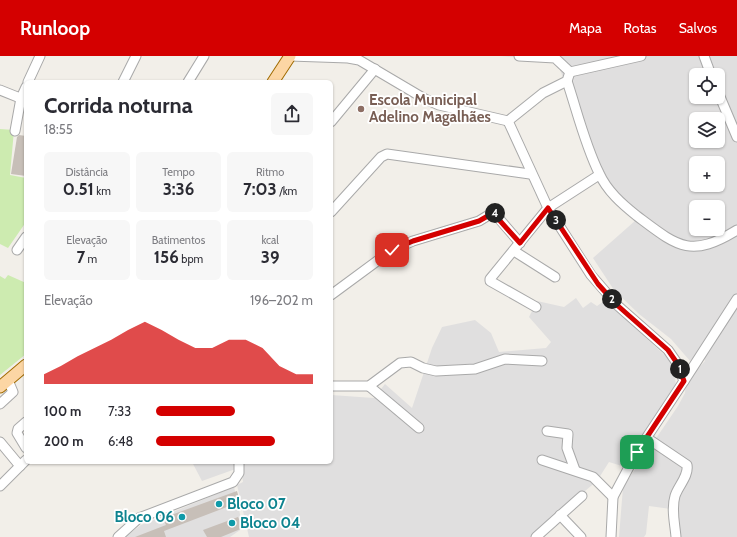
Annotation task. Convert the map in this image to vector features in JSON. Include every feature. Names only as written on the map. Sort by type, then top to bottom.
[{"type":"main road","points":[[274,80],[290,56]]},
{"type":"main road","points":[[4,383],[24,367]]},
{"type":"street","points":[[29,80],[40,56]]},
{"type":"street","points":[[124,80],[136,56]]},
{"type":"street","points":[[189,80],[204,56]]},
{"type":"street","points":[[290,56],[348,58],[359,60],[425,99],[439,105],[508,121]]},
{"type":"street","points":[[518,56],[555,58],[563,60],[599,175],[623,205],[661,235],[678,244],[708,245],[737,230]]},
{"type":"street","points":[[508,121],[543,93],[569,77],[641,56]]},
{"type":"street","points":[[704,56],[708,68]]},
{"type":"street","points":[[333,120],[375,69]]},
{"type":"street","points":[[0,90],[23,99],[15,131]]},
{"type":"street","points":[[723,104],[737,137]]},
{"type":"street","points":[[508,121],[530,174],[548,208],[598,284],[617,305],[668,350],[677,363],[684,381]]},
{"type":"street","points":[[333,210],[381,158],[387,154],[530,174]]},
{"type":"street","points":[[536,307],[490,280],[548,208],[599,175]]},
{"type":"street","points":[[333,294],[392,250],[413,241],[479,221],[492,213],[495,214],[517,247],[555,278]]},
{"type":"street","points":[[17,250],[24,240]]},
{"type":"street","points":[[612,537],[613,497],[624,474],[737,299]]},
{"type":"street","points":[[333,386],[369,386],[400,363],[411,362],[422,368],[436,371],[475,369],[505,359],[542,361]]},
{"type":"street","points":[[0,404],[13,392],[4,383]]},
{"type":"street","points":[[369,386],[418,428]]},
{"type":"street","points":[[24,424],[18,429],[17,433],[24,445]]},
{"type":"street","points":[[547,431],[568,434],[567,448],[574,470]]},
{"type":"street","points":[[647,438],[687,465],[687,471],[675,496],[674,512],[676,537]]},
{"type":"street","points":[[0,442],[23,463],[0,486]]},
{"type":"street","points":[[542,460],[593,477],[613,497]]},
{"type":"street","points":[[118,537],[139,518],[233,482],[239,472],[239,464]]},
{"type":"street","points":[[536,537],[582,496]]},
{"type":"street","points":[[560,515],[581,537]]},
{"type":"shaded area","points":[[501,56],[737,56],[737,537],[673,537],[671,509],[649,506],[646,534],[644,537],[619,537],[623,487],[678,406],[685,393],[686,382],[705,361],[701,350],[690,361],[671,339],[639,314],[614,290],[593,258],[636,220],[630,208],[602,175],[556,60]]},
{"type":"shaded area","points":[[576,298],[583,308],[591,302],[597,306],[607,299],[615,309],[674,364],[676,388],[625,467],[609,462],[597,481],[538,530],[537,537],[249,537],[237,485],[243,482],[241,467],[202,481],[193,464],[333,464],[333,395],[374,398],[385,384],[412,408],[432,348],[442,327],[475,320],[491,333],[499,352],[546,348],[551,342],[529,317],[537,301],[564,307]]},
{"type":"shaded area","points":[[234,487],[243,528],[230,537],[125,537],[141,525]]},
{"type":"green space","points":[[0,129],[14,130],[10,175],[24,178],[24,225],[8,248],[0,244]]},
{"type":"green space","points":[[8,275],[24,282],[24,356],[0,375],[0,276],[5,279]]},
{"type":"building","points":[[19,135],[24,136],[24,176],[11,174],[17,137]]},
{"type":"building","points":[[237,491],[240,502],[164,531],[166,537],[135,537],[166,525],[163,518]]},
{"type":"building","name":"Bloco 04","points":[[238,517],[243,528],[221,537],[207,537],[203,530]]},
{"type":"place","name":"Escola Municipal Adelino Magalhães","points":[[361,109]]},
{"type":"place","name":"Bloco 07","points":[[219,504]]},
{"type":"place","name":"Bloco 06","points":[[182,517]]},
{"type":"place","name":"Bloco 04","points":[[232,523]]},
{"type":"route","points":[[392,250],[413,241],[479,221],[491,213],[495,214],[520,243],[548,208],[598,284],[617,305],[668,350],[677,363],[684,381],[637,452]]}]
